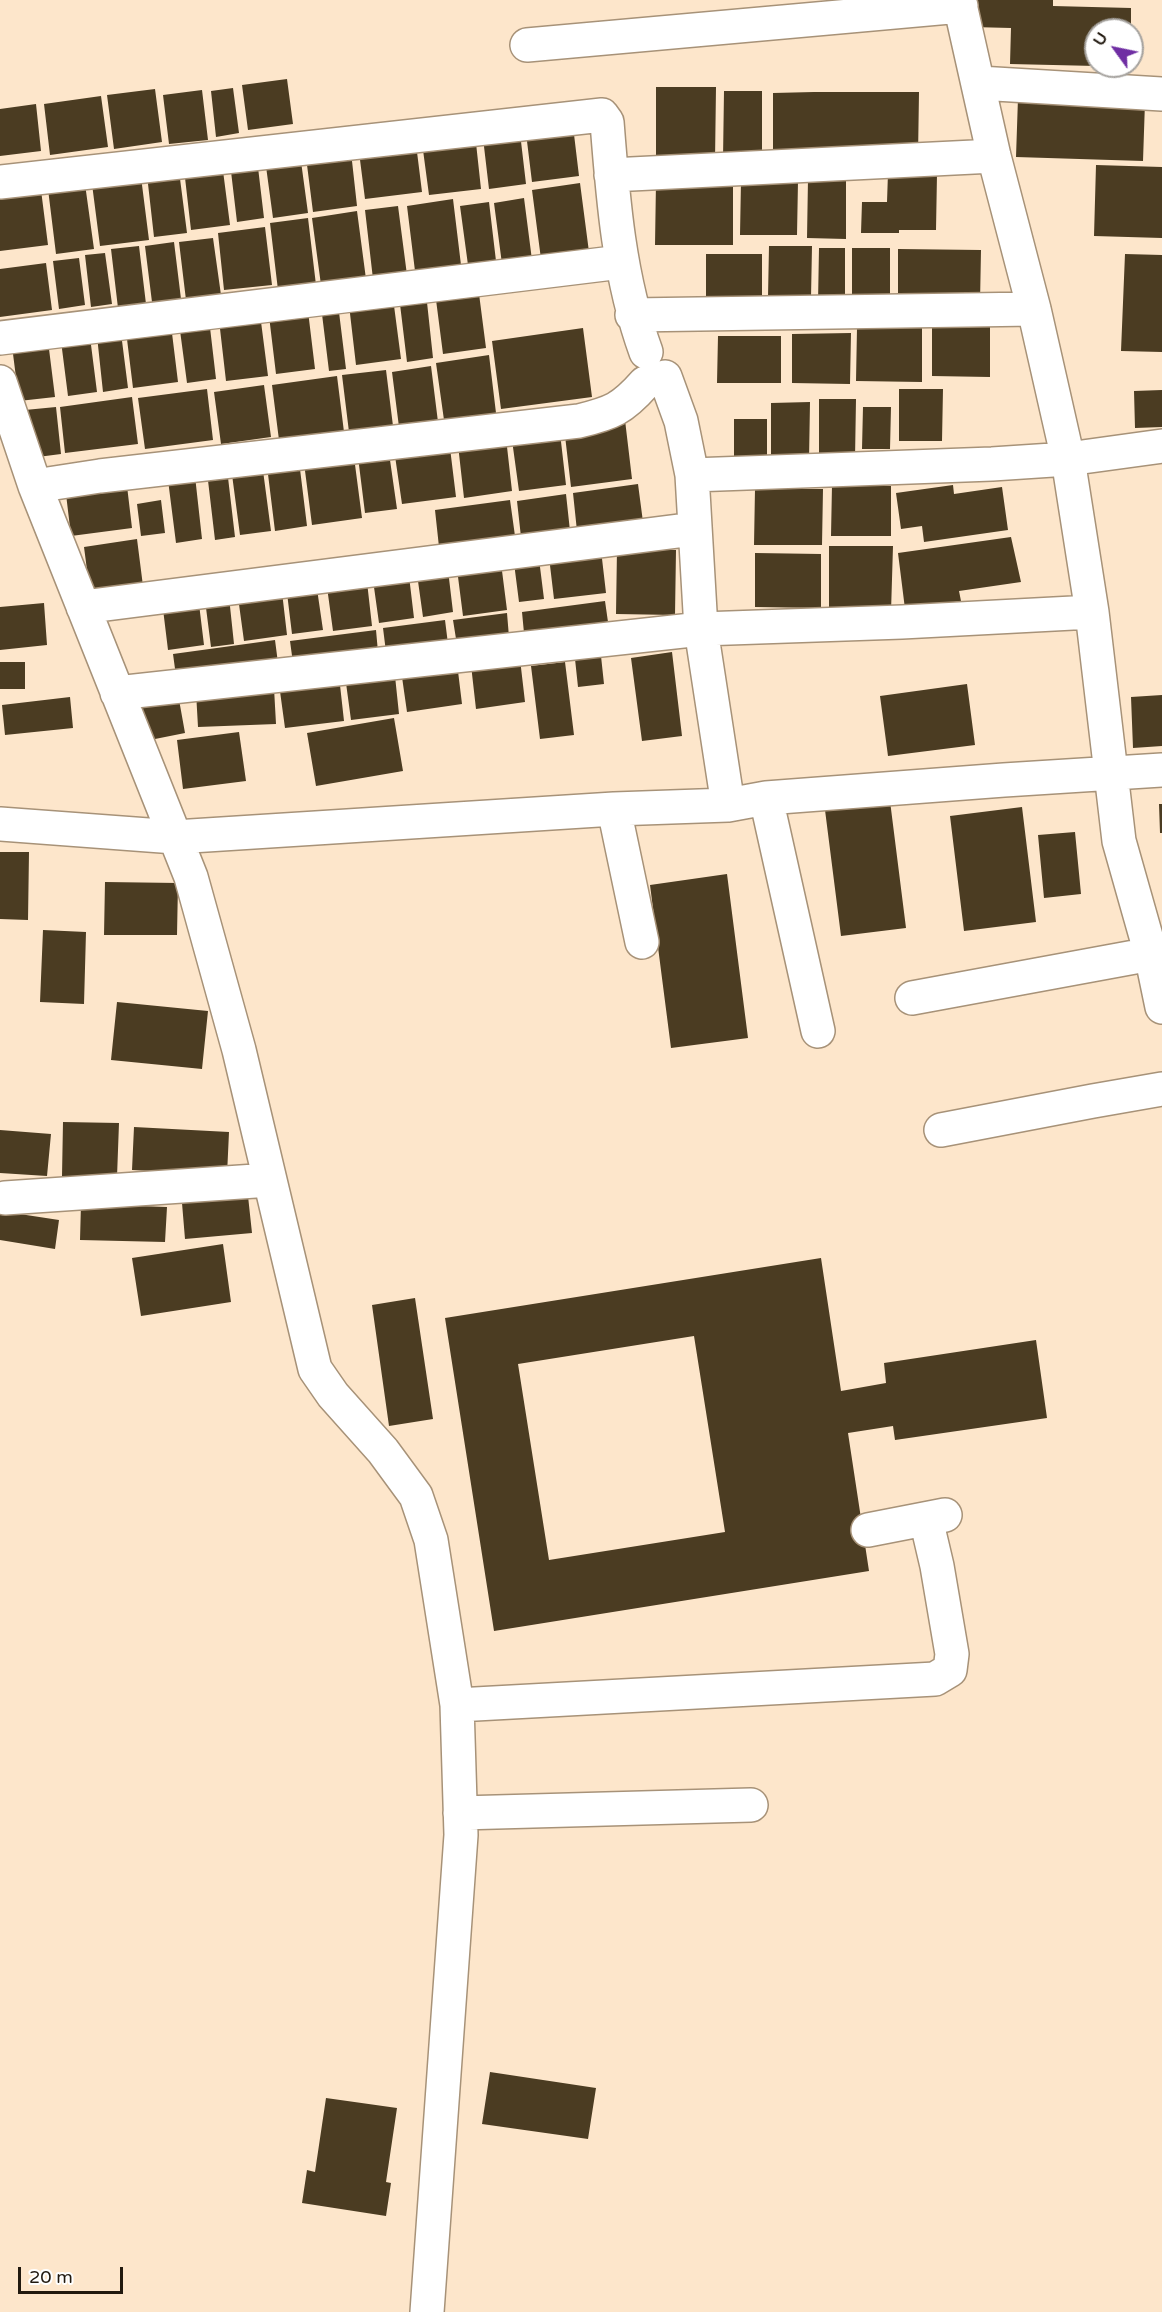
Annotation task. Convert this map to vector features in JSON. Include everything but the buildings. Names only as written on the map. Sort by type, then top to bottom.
[{"type":"street","points":[[526,45],[960,3],[994,156],[1034,309],[1068,459],[1092,612],[1113,774],[1119,841],[1151,954],[1162,1007]]},
{"type":"street","points":[[979,83],[1162,94]]},
{"type":"street","points":[[0,182],[602,115],[607,122],[621,262],[632,315],[652,370],[681,421],[692,475],[701,629],[728,805]]},
{"type":"street","points":[[611,175],[994,156]]},
{"type":"street","points":[[0,338],[621,262]]},
{"type":"street","points":[[632,315],[1034,309]]},
{"type":"street","points":[[35,486],[100,476],[579,421],[609,414],[629,400],[652,370]]},
{"type":"street","points":[[0,382],[35,486],[191,877],[236,1038],[315,1369],[333,1395],[383,1451],[416,1496],[431,1540],[457,1705],[461,1835],[427,2312]]},
{"type":"street","points":[[692,475],[992,464],[1068,459],[1162,446]]},
{"type":"street","points":[[83,607],[694,529]]},
{"type":"street","points":[[117,693],[701,629],[1092,612]]},
{"type":"street","points":[[0,824],[176,837],[614,809],[728,805],[766,798],[1162,770]]},
{"type":"street","points":[[766,798],[818,1031]]},
{"type":"street","points":[[614,809],[642,942]]},
{"type":"street","points":[[912,998],[1151,954]]},
{"type":"street","points":[[941,1131],[1162,1089]]},
{"type":"street","points":[[5,1198],[270,1180]]},
{"type":"street","points":[[457,1705],[935,1679],[950,1670],[952,1654],[937,1566],[935,1517],[868,1530]]},
{"type":"street","points":[[460,1813],[751,1805]]}]
